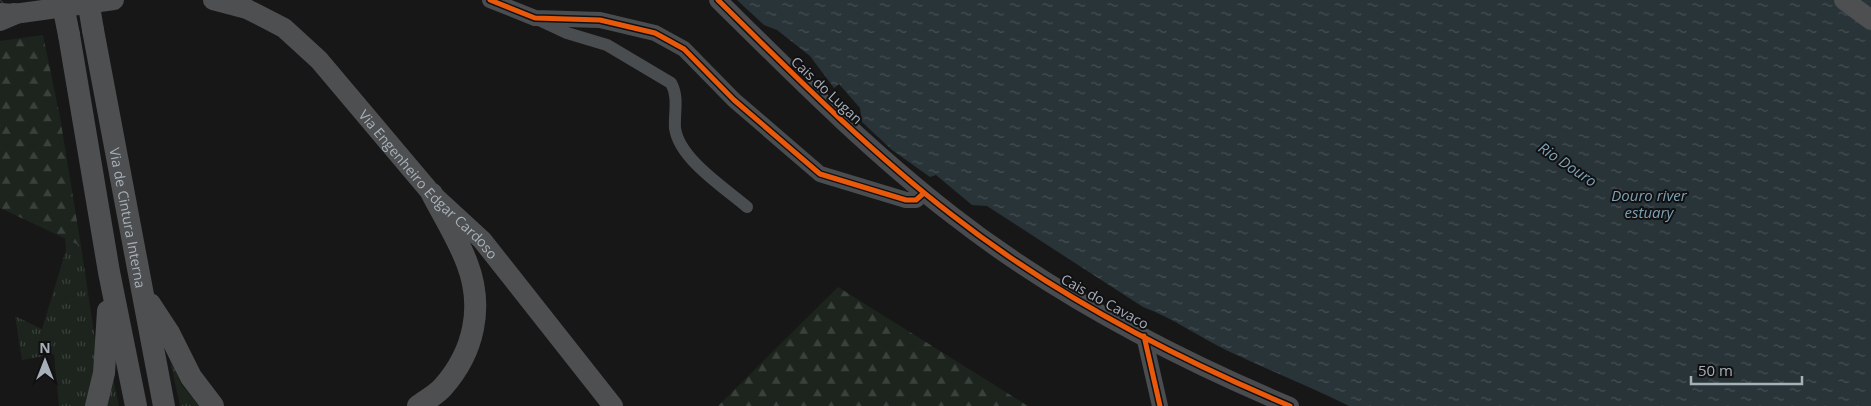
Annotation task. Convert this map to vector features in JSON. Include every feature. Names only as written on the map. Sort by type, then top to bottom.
[{"type":"highway","name":"Via de Cintura Interna","points":[[62,0],[109,272],[136,406]]},
{"type":"highway","name":"Via de Cintura Interna","points":[[88,0],[164,406]]},
{"type":"highway","points":[[418,406],[442,388],[464,358],[475,327],[476,295],[467,263],[432,194]]},
{"type":"highway","points":[[96,406],[106,356],[109,272]]},
{"type":"highway","points":[[144,295],[169,333],[191,378],[213,406]]},
{"type":"main road","points":[[5,16],[114,0]]},
{"type":"main road","name":"Via Engenheiro Edgar Cardoso","points":[[213,0],[247,9],[284,28],[336,79],[432,194],[482,240],[613,406]]},
{"type":"main road","name":"Cais do Lugan","points":[[718,0],[924,193]]},
{"type":"main road","points":[[1844,0],[1871,20]]},
{"type":"main road","name":"Cais do Cavaco","points":[[924,193],[1018,263],[1144,336],[1226,378],[1290,406]]},
{"type":"street","points":[[490,0],[535,18],[567,34],[607,45],[671,83],[676,90],[676,129],[685,154],[747,207]]},
{"type":"street","points":[[535,18],[600,20],[655,33],[684,49],[734,100],[820,174],[906,200],[916,200],[924,193]]},
{"type":"street","points":[[1144,336],[1160,406]]},
{"type":"green space","points":[[43,35],[60,117],[81,246],[0,208],[0,41]]},
{"type":"green space","points":[[65,238],[81,246],[95,339],[94,376],[86,406],[59,406],[54,354],[22,360],[15,316],[42,329],[66,250]]},
{"type":"green space","points":[[838,287],[1028,406],[718,406]]},
{"type":"green space","points":[[169,355],[181,384],[199,406],[180,406]]},
{"type":"green space","points":[[113,377],[119,406],[106,406]]},
{"type":"water","name":"Douro river estuary","points":[[737,0],[1871,0],[1871,406],[1349,406],[1228,351],[1143,307],[987,206],[972,205],[936,175],[930,177],[892,150],[862,122],[860,108],[839,84],[834,88],[810,56],[777,30],[764,25]]},
{"type":"cycle path","points":[[490,0],[535,18],[600,20],[655,33],[684,49],[734,100],[820,174],[906,200],[916,200],[924,193]]},
{"type":"cycle path","points":[[718,0],[861,138],[921,190],[991,244],[1072,297],[1114,321],[1201,366],[1290,406]]},
{"type":"cycle path","points":[[1144,336],[1160,406]]},
{"type":"water label","name":"Rio Douro","points":[[1568,164]]}]
